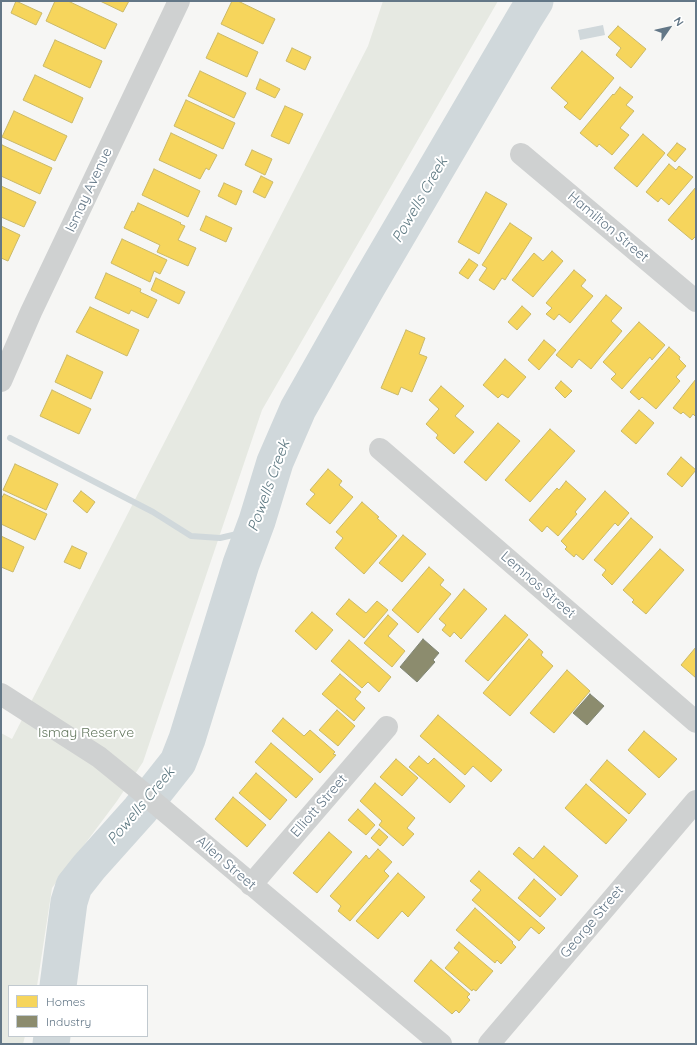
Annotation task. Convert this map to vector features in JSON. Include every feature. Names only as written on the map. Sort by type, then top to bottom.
[{"type":"street","name":"Ismay Avenue","points":[[1,381],[31,312],[179,1]]},
{"type":"street","name":"Hamilton Street","points":[[521,154],[696,301]]},
{"type":"street","name":"Lemnos Street","points":[[380,449],[696,722]]},
{"type":"street","name":"Allen Street","points":[[1,694],[94,755],[136,787],[441,1044]]},
{"type":"street","name":"Elliott Street","points":[[251,885],[387,727]]},
{"type":"street","name":"George Street","points":[[489,1044],[696,801]]},
{"type":"green space","name":"Ismay Reserve","points":[[383,1],[498,1],[262,410],[143,762],[117,801],[52,888],[37,985],[8,985],[8,1037],[25,1037],[23,1044],[1,1044],[1,733],[12,739],[368,46]]},
{"type":"shaded area","points":[[603,25],[605,35],[580,40],[578,30]]},
{"type":"building: Homes","points":[[16,1],[42,13],[36,25],[11,13]]},
{"type":"building: Homes","points":[[55,1],[68,1],[117,24],[105,49],[46,21]]},
{"type":"building: Homes","points":[[100,1],[129,1],[123,12]]},
{"type":"building: Homes","points":[[232,1],[238,1],[275,19],[263,44],[221,24]]},
{"type":"building: Homes","points":[[618,26],[646,49],[631,68],[616,55],[621,48],[608,37]]},
{"type":"building: Homes","points":[[218,33],[258,52],[247,77],[206,58]]},
{"type":"building: Homes","points":[[55,40],[102,61],[90,88],[43,66]]},
{"type":"building: Homes","points":[[292,48],[311,57],[305,70],[286,61]]},
{"type":"building: Homes","points":[[582,51],[614,78],[580,120],[564,107],[568,103],[551,88]]},
{"type":"building: Homes","points":[[200,71],[246,93],[234,118],[188,96]]},
{"type":"building: Homes","points":[[35,75],[83,98],[72,123],[23,100]]},
{"type":"building: Homes","points":[[260,79],[280,89],[275,98],[256,89]]},
{"type":"building: Homes","points":[[620,87],[633,97],[626,105],[634,111],[620,128],[629,135],[612,155],[599,144],[597,147],[580,133]]},
{"type":"building: Homes","points":[[186,100],[235,123],[223,149],[174,126]]},
{"type":"building: Homes","points":[[285,106],[303,114],[289,144],[271,136]]},
{"type":"building: Homes","points":[[14,111],[67,136],[55,161],[2,137]]},
{"type":"building: Homes","points":[[171,133],[217,155],[209,170],[206,168],[200,179],[159,160]]},
{"type":"building: Homes","points":[[643,134],[665,153],[637,187],[614,168]]},
{"type":"building: Homes","points":[[677,143],[686,149],[675,162],[667,155]]},
{"type":"building: Homes","points":[[2,145],[52,168],[40,194],[1,176]]},
{"type":"building: Homes","points":[[252,150],[272,159],[265,175],[245,165]]},
{"type":"building: Homes","points":[[669,164],[676,170],[679,166],[693,177],[669,205],[661,198],[658,202],[646,192]]},
{"type":"building: Homes","points":[[154,169],[200,191],[188,217],[142,195]]},
{"type":"building: Homes","points":[[261,176],[273,182],[265,198],[253,192]]},
{"type":"building: Homes","points":[[224,183],[242,191],[236,205],[218,196]]},
{"type":"building: Homes","points":[[1,186],[36,202],[24,227],[1,217]]},
{"type":"building: Homes","points":[[696,187],[696,236],[692,240],[668,220]]},
{"type":"building: Homes","points":[[486,192],[507,204],[479,254],[458,242]]},
{"type":"building: Homes","points":[[138,203],[185,226],[178,240],[196,248],[188,266],[157,252],[160,245],[124,228],[132,211],[134,212]]},
{"type":"building: Homes","points":[[206,216],[232,228],[226,242],[200,230]]},
{"type":"building: Homes","points":[[510,223],[532,238],[505,280],[502,278],[494,290],[479,280],[487,268],[482,265]]},
{"type":"building: Homes","points":[[1,226],[20,235],[8,261],[1,258]]},
{"type":"building: Homes","points":[[122,239],[167,260],[160,274],[154,271],[150,282],[111,263]]},
{"type":"building: Homes","points":[[552,251],[563,261],[533,297],[512,280],[534,253],[543,261]]},
{"type":"building: Homes","points":[[469,259],[478,265],[468,279],[459,273]]},
{"type":"building: Homes","points":[[574,270],[586,280],[581,286],[593,296],[570,323],[559,314],[554,320],[546,314],[552,308],[546,303]]},
{"type":"building: Homes","points":[[106,273],[141,289],[140,292],[157,300],[148,318],[131,310],[129,314],[95,298]]},
{"type":"building: Homes","points":[[156,278],[185,292],[179,304],[151,290]]},
{"type":"building: Homes","points":[[606,295],[622,308],[611,321],[622,331],[591,369],[579,359],[572,368],[556,355]]},
{"type":"building: Homes","points":[[522,306],[531,314],[517,330],[508,322]]},
{"type":"building: Homes","points":[[90,307],[139,330],[127,356],[76,332]]},
{"type":"building: Homes","points":[[639,322],[665,345],[652,360],[650,357],[622,389],[611,379],[616,374],[603,362]]},
{"type":"building: Homes","points":[[406,330],[425,338],[419,354],[427,357],[412,392],[401,387],[398,395],[381,388]]},
{"type":"building: Homes","points":[[544,340],[556,350],[539,370],[528,360]]},
{"type":"building: Homes","points":[[669,347],[680,357],[679,359],[686,366],[676,377],[680,381],[656,409],[642,397],[639,400],[630,392]]},
{"type":"building: Homes","points":[[67,355],[103,372],[91,399],[55,382]]},
{"type":"building: Homes","points":[[505,359],[526,377],[508,398],[502,394],[498,398],[483,385]]},
{"type":"building: Homes","points":[[696,379],[696,417],[693,414],[690,418],[683,412],[681,414],[673,408]]},
{"type":"building: Homes","points":[[561,381],[572,391],[565,398],[555,388]]},
{"type":"building: Homes","points":[[441,386],[464,406],[455,416],[474,432],[454,454],[436,438],[438,435],[426,424],[439,409],[429,400]]},
{"type":"building: Homes","points":[[52,390],[91,409],[79,434],[40,416]]},
{"type":"building: Homes","points":[[639,410],[654,423],[636,444],[621,431]]},
{"type":"building: Homes","points":[[498,423],[520,441],[486,481],[464,462]]},
{"type":"building: Homes","points":[[550,429],[575,451],[530,502],[505,480]]},
{"type":"building: Homes","points":[[681,457],[696,470],[682,487],[667,474]]},
{"type":"building: Homes","points":[[15,464],[58,484],[46,510],[3,490]]},
{"type":"building: Homes","points":[[328,469],[342,481],[339,485],[353,497],[330,524],[306,504],[315,494],[310,490]]},
{"type":"building: Homes","points":[[566,481],[586,499],[575,512],[577,514],[558,536],[547,526],[542,532],[529,520],[557,488],[559,490]]},
{"type":"building: Homes","points":[[81,491],[95,502],[87,513],[73,501]]},
{"type":"building: Homes","points":[[605,491],[629,513],[618,526],[615,523],[583,560],[576,554],[574,557],[565,549],[567,547],[561,541]]},
{"type":"building: Homes","points":[[4,494],[47,514],[35,540],[1,524],[1,499]]},
{"type":"building: Homes","points":[[362,502],[397,536],[364,574],[335,548],[343,538],[336,532]]},
{"type":"building: Homes","points":[[631,518],[653,537],[612,585],[602,575],[606,570],[594,560]]},
{"type":"building: Homes","points":[[403,535],[426,554],[402,582],[379,563]]},
{"type":"building: Homes","points":[[1,536],[24,547],[13,572],[1,567]]},
{"type":"building: Homes","points":[[72,546],[87,553],[80,569],[64,562]]},
{"type":"building: Homes","points":[[660,549],[684,570],[646,614],[632,602],[634,600],[623,590]]},
{"type":"building: Homes","points":[[429,567],[444,580],[440,585],[451,594],[418,633],[392,610]]},
{"type":"building: Homes","points":[[464,589],[487,609],[461,639],[454,632],[450,637],[442,630],[446,625],[439,619]]},
{"type":"building: Homes","points":[[349,599],[366,613],[377,601],[388,610],[364,638],[336,614]]},
{"type":"building: Homes","points":[[312,612],[333,630],[316,650],[295,631]]},
{"type":"building: Homes","points":[[388,615],[398,624],[388,636],[405,651],[392,667],[364,643]]},
{"type":"building: Homes","points":[[505,615],[528,635],[488,681],[465,661]]},
{"type":"building: Homes","points":[[529,639],[543,652],[541,655],[553,666],[510,716],[483,693]]},
{"type":"building: Homes","points":[[349,640],[391,677],[379,692],[368,682],[362,688],[331,661]]},
{"type":"building: Homes","points":[[696,647],[696,678],[681,665]]},
{"type":"building: Homes","points":[[567,670],[590,691],[554,733],[530,713]]},
{"type":"building: Homes","points":[[340,674],[361,692],[355,699],[365,708],[354,721],[322,694]]},
{"type":"building: Homes","points":[[337,710],[355,726],[338,746],[319,730]]},
{"type":"building: Homes","points":[[438,715],[502,770],[491,782],[473,766],[465,775],[420,736]]},
{"type":"building: Homes","points":[[283,718],[304,736],[310,730],[335,752],[333,754],[336,755],[320,773],[272,731]]},
{"type":"building: Homes","points":[[644,731],[677,759],[659,778],[628,750]]},
{"type":"building: Homes","points":[[271,743],[313,779],[296,798],[255,762]]},
{"type":"building: Homes","points":[[419,756],[428,764],[434,758],[465,786],[450,803],[409,767]]},
{"type":"building: Homes","points":[[396,759],[418,778],[402,796],[380,777]]},
{"type":"building: Homes","points":[[607,760],[646,794],[629,814],[590,780]]},
{"type":"building: Homes","points":[[256,773],[287,800],[270,820],[239,793]]},
{"type":"building: Homes","points":[[375,783],[415,818],[407,828],[414,834],[403,846],[379,825],[382,821],[360,801]]},
{"type":"building: Homes","points":[[586,784],[627,820],[606,844],[565,808]]},
{"type":"building: Homes","points":[[233,797],[266,825],[247,847],[215,819]]},
{"type":"building: Homes","points":[[358,809],[375,825],[366,835],[348,820]]},
{"type":"building: Homes","points":[[379,829],[388,837],[380,846],[371,838]]},
{"type":"building: Homes","points":[[329,832],[352,852],[317,893],[293,873]]},
{"type":"building: Homes","points":[[544,846],[578,876],[561,896],[513,854],[519,847],[533,859]]},
{"type":"building: Homes","points":[[378,849],[392,862],[384,871],[389,876],[350,921],[338,911],[341,906],[330,896],[366,855],[369,859]]},
{"type":"building: Homes","points":[[479,871],[545,928],[539,934],[531,927],[519,941],[472,900],[481,890],[470,881]]},
{"type":"building: Homes","points":[[398,873],[425,897],[408,917],[402,911],[378,939],[356,921]]},
{"type":"building: Homes","points":[[534,879],[556,899],[540,917],[518,898]]},
{"type":"building: Homes","points":[[475,908],[513,942],[512,943],[516,947],[501,964],[497,960],[495,963],[456,930]]},
{"type":"building: Homes","points":[[459,942],[493,971],[476,991],[473,989],[472,991],[445,968],[459,952],[454,948]]},
{"type":"building: Homes","points":[[431,960],[470,994],[467,997],[470,1000],[459,1013],[456,1010],[452,1014],[414,981]]},
{"type":"building: Industry","points":[[423,639],[439,653],[433,660],[435,662],[417,682],[400,667]]},
{"type":"building: Industry","points":[[590,694],[604,706],[587,725],[573,713]]},
{"type":"waterway","name":"Powells Creek","points":[[58,985],[69,902],[74,886],[140,810],[178,762],[187,739],[241,564],[257,521],[275,462],[298,409],[367,287],[535,1]]},
{"type":"waterway","points":[[10,438],[153,512],[191,536],[220,538],[237,534],[257,521]]},
{"type":"waterway","name":"Powells Creek","points":[[51,1044],[52,1037]]}]
